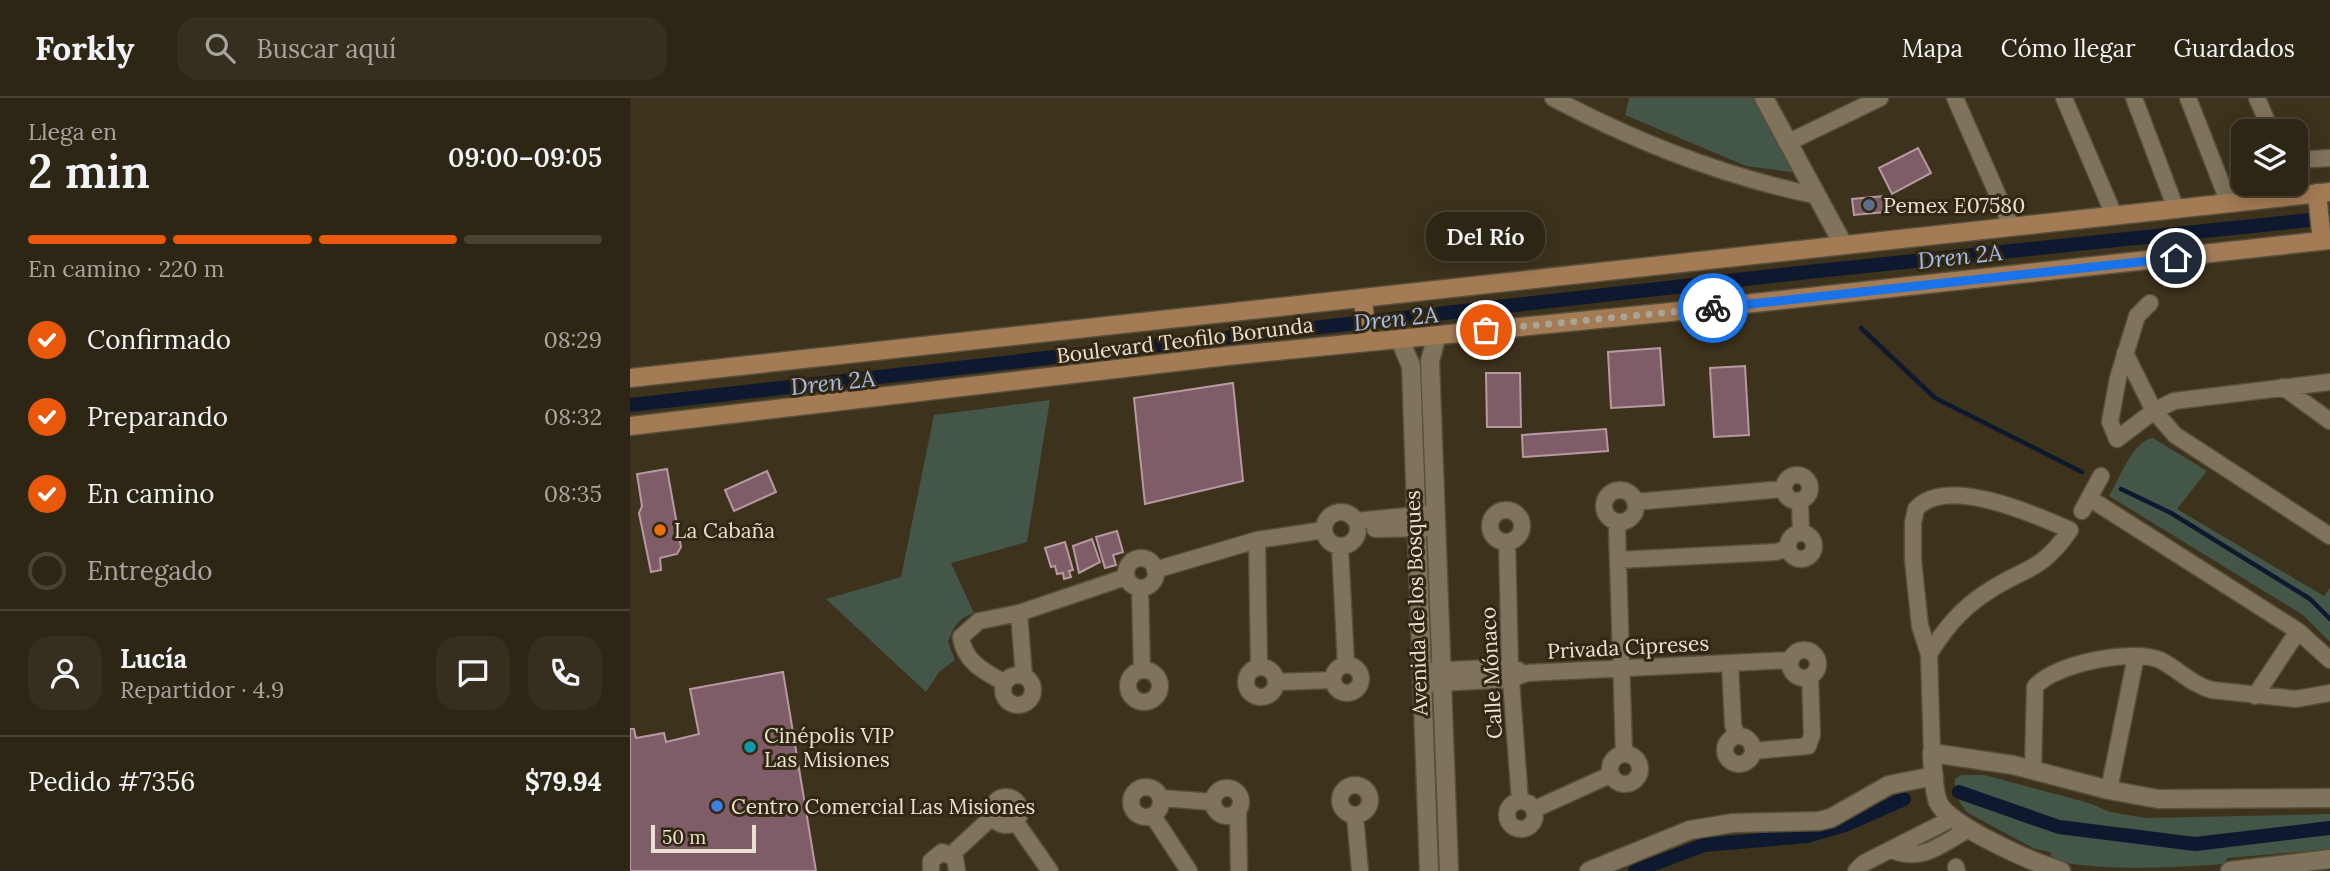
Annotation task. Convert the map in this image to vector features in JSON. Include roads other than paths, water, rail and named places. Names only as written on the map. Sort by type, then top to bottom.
[{"type":"main road","name":"Boulevard Teofilo Borunda","points":[[630,377],[1363,304],[1843,243],[2229,203],[2321,197]]},
{"type":"main road","points":[[2321,197],[2324,237]]},
{"type":"main road","name":"Boulevard Teofilo Borunda","points":[[630,426],[1366,337],[1400,340],[2324,237]]},
{"type":"main road","points":[[1363,304],[1366,337]]},
{"type":"street","points":[[1553,98],[1584,115],[1698,163],[1755,183],[1814,195]]},
{"type":"street","points":[[1584,115],[1589,98]]},
{"type":"street","points":[[1764,98],[1814,195],[1843,243]]},
{"type":"street","points":[[1787,143],[1880,98]]},
{"type":"street","points":[[1955,98],[2011,225]]},
{"type":"street","points":[[2064,98],[2114,215]]},
{"type":"street","points":[[2134,98],[2176,209]]},
{"type":"street","points":[[2188,98],[2229,203]]},
{"type":"street","points":[[2258,98],[2266,119]]},
{"type":"street","points":[[2308,159],[2330,158]]},
{"type":"street","points":[[2150,303],[2137,316],[2112,405],[2110,422],[2117,439],[2154,411],[2189,398],[2330,382]]},
{"type":"street","name":"Avenida de los Bosques","points":[[1437,335],[1430,361],[1449,871]]},
{"type":"street","name":"Avenida de los Bosques","points":[[1400,340],[1411,366],[1429,871]]},
{"type":"street","points":[[2125,353],[2154,411],[2189,446],[2327,528]]},
{"type":"street","points":[[2283,387],[2330,421]]},
{"type":"street","points":[[1797,474],[1805,477],[1811,488],[1807,496],[1800,501],[1789,499],[1783,489],[1788,477],[1797,474]]},
{"type":"street","points":[[2101,476],[2085,505],[2298,631],[2330,660]]},
{"type":"street","points":[[1635,502],[1783,489]]},
{"type":"street","points":[[1620,522],[1612,520],[1605,512],[1607,497],[1614,492],[1625,491],[1635,502]]},
{"type":"street","points":[[1929,654],[1946,627],[1968,606],[1986,592],[2045,562],[2070,530],[2017,506],[1992,500],[1943,498],[1919,505],[1914,514],[1913,560],[1920,626],[1929,654],[1932,753],[1937,801],[1953,818],[1969,829],[2060,871]]},
{"type":"street","points":[[1800,501],[1801,533]]},
{"type":"street","points":[[1624,753],[1617,530],[1620,522],[1631,516],[1635,502]]},
{"type":"street","points":[[1337,513],[1348,513],[1357,525],[1353,542],[1340,547],[1331,543],[1324,530],[1327,519],[1337,513]]},
{"type":"street","points":[[1357,525],[1397,519],[1416,522]]},
{"type":"street","points":[[1357,525],[1436,520]]},
{"type":"street","points":[[1155,570],[1257,540],[1324,530]]},
{"type":"street","points":[[1801,533],[1811,538],[1813,546],[1810,554],[1799,558],[1792,555],[1788,548],[1790,539],[1801,533]]},
{"type":"street","points":[[1257,540],[1259,667]]},
{"type":"street","name":"Calle Mónaco","points":[[1507,542],[1510,673],[1527,805],[1610,775]]},
{"type":"street","points":[[1340,547],[1346,665]]},
{"type":"street","points":[[1618,560],[1776,552],[1788,548]]},
{"type":"street","points":[[1137,559],[1150,562],[1155,570],[1152,582],[1140,588],[1131,585],[1126,577],[1129,564],[1137,559]]},
{"type":"street","points":[[1005,683],[969,659],[961,638],[979,621],[1019,613],[1126,577]]},
{"type":"street","points":[[1140,588],[1142,670]]},
{"type":"street","points":[[1005,683],[1006,699],[1020,705],[1032,694],[1032,684],[1024,676],[1019,613]]},
{"type":"street","points":[[2255,696],[2298,631]]},
{"type":"street","name":"Privada Cipreses","points":[[1422,678],[1791,660],[1800,650],[1810,651],[1816,655],[1817,670],[1810,677],[1812,735],[1808,746],[1753,751]]},
{"type":"street","points":[[2109,790],[2136,656]]},
{"type":"street","points":[[2033,769],[2033,704],[2039,682],[2055,673],[2089,663],[2136,656],[2160,660],[2201,687],[2255,696],[2297,699],[2330,693]]},
{"type":"street","name":"Privada Cipreses","points":[[1730,663],[1732,724],[1736,736]]},
{"type":"street","points":[[1346,665],[1359,671],[1360,686],[1352,693],[1342,692],[1333,680],[1338,668],[1346,665]]},
{"type":"street","points":[[1259,667],[1271,670],[1276,682],[1269,695],[1254,695],[1246,682],[1250,672],[1259,667]]},
{"type":"street","points":[[1005,683],[1013,676],[1024,676]]},
{"type":"street","points":[[1276,682],[1333,680]]},
{"type":"street","points":[[1736,736],[1748,739],[1753,751],[1746,763],[1736,764],[1728,759],[1726,745],[1736,736]]},
{"type":"street","points":[[1624,753],[1634,756],[1640,764],[1636,779],[1622,784],[1610,775],[1613,758],[1624,753]]},
{"type":"street","points":[[1932,753],[2033,769],[2109,790],[2158,799],[2330,799]]},
{"type":"street","points":[[1589,871],[1690,830],[1733,823],[1819,821],[1831,818],[1889,785],[1934,776]]},
{"type":"street","points":[[1146,787],[1156,790],[1161,799],[1160,808],[1153,816],[1144,817],[1135,812],[1132,799],[1137,790],[1146,787]]},
{"type":"street","points":[[1213,802],[1219,791],[1231,789],[1240,798],[1239,871]]},
{"type":"street","points":[[952,854],[992,817],[992,807],[997,800],[1009,797],[1019,806],[1015,821],[1002,824],[992,817]]},
{"type":"street","points":[[1161,799],[1213,802]]},
{"type":"street","points":[[1213,802],[1222,815],[1238,811]]},
{"type":"street","points":[[1153,816],[1189,871]]},
{"type":"street","points":[[1355,816],[1360,871]]},
{"type":"street","points":[[1856,871],[1864,863],[1953,818]]},
{"type":"street","points":[[1015,821],[1050,871]]},
{"type":"street","points":[[1892,850],[1908,857],[1925,853],[1969,829]]},
{"type":"street","points":[[931,871],[934,857],[942,852],[952,854],[957,862],[957,871]]},
{"type":"street","points":[[2230,871],[2330,859]]},
{"type":"waterway","name":"Dren 2A","points":[[630,405],[1808,272],[2330,218]]},
{"type":"waterway","points":[[1861,328],[1935,398],[2082,472]]},
{"type":"waterway","points":[[2121,489],[2171,513],[2310,599],[2330,619]]},
{"type":"waterway","points":[[1959,792],[2059,827],[2195,844],[2330,828]]},
{"type":"waterway","points":[[1635,871],[1704,845],[1807,836],[1845,825],[1904,799]]},
{"type":"place","name":"Pemex E07580","points":[[1869,205]]},
{"type":"place","name":"Del Río","points":[[1486,330]]},
{"type":"place","name":"La Cabaña","points":[[660,530]]},
{"type":"place","name":"Cinépolis VIP Las Misiones","points":[[750,747]]},
{"type":"place","name":"Centro Comercial Las Misiones","points":[[717,806]]}]
